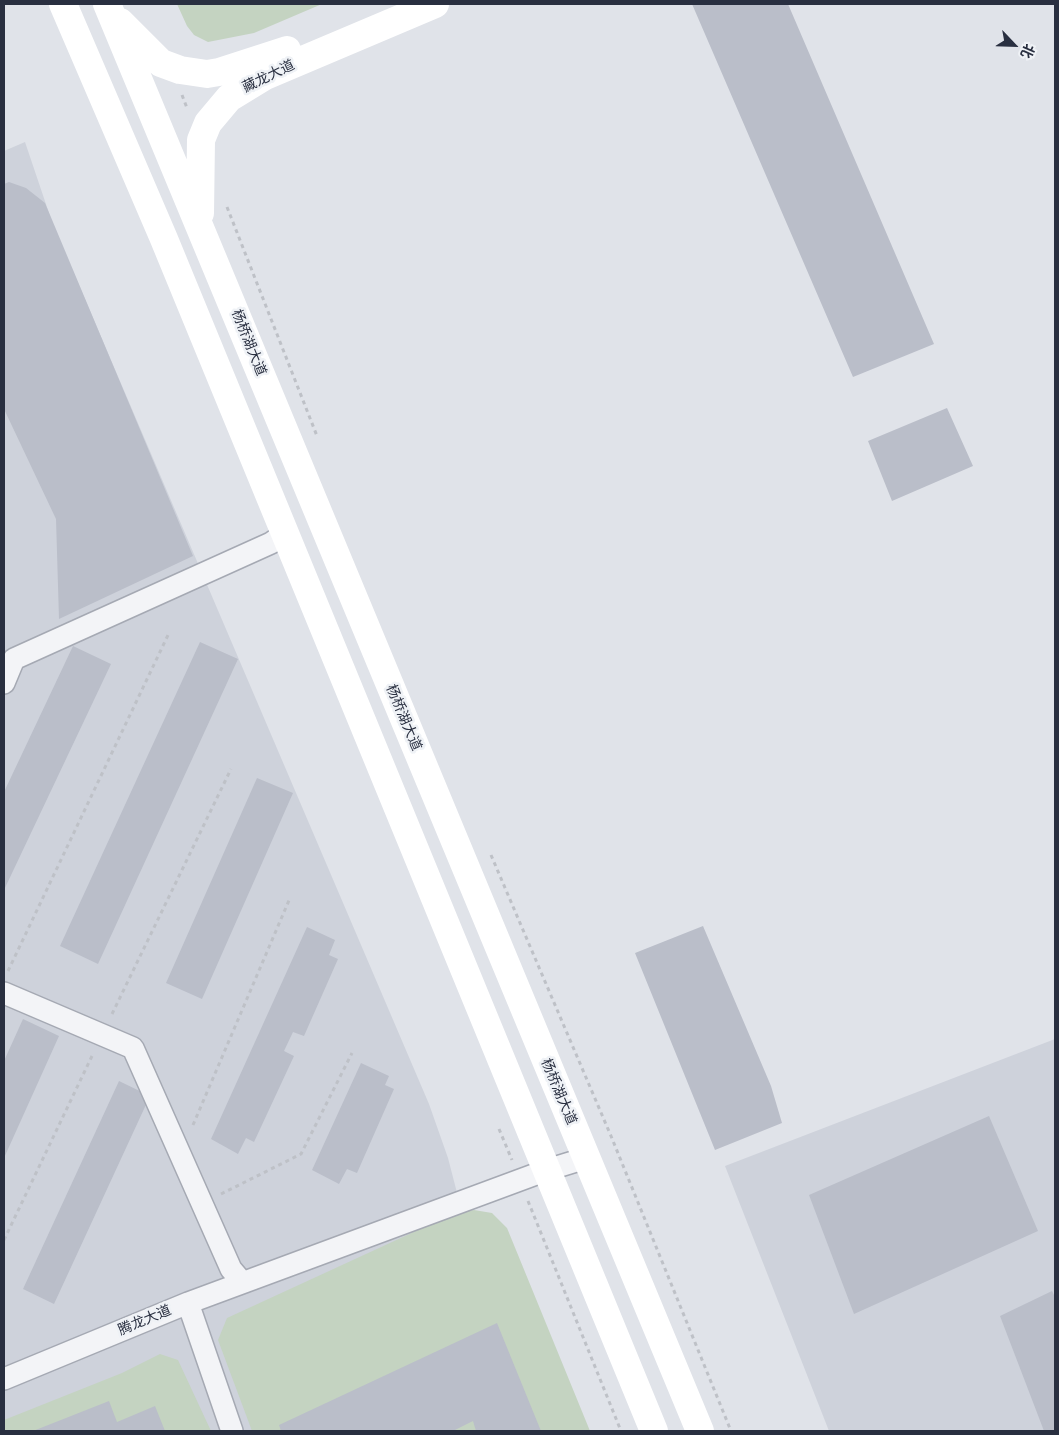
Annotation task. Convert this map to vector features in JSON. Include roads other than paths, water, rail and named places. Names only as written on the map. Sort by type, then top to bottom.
[{"type":"main road","points":[[63,4],[156,221],[654,1431]]},
{"type":"main road","name":"藏龙大道","points":[[109,8],[161,63],[207,74],[274,55],[394,4]]},
{"type":"main road","name":"藏龙大道","points":[[200,225],[201,140],[208,123],[218,108],[229,98],[258,81],[435,4]]},
{"type":"main road","name":"杨桥湖大道","points":[[109,8],[700,1431]]},
{"type":"street","points":[[4,683],[14,659],[271,543],[285,534]]},
{"type":"street","points":[[4,993],[133,1048],[231,1269],[242,1282]]},
{"type":"street","points":[[188,1303],[548,1170],[586,1158]]},
{"type":"street","name":"腾龙大道","points":[[4,1379],[188,1303],[232,1431]]}]
